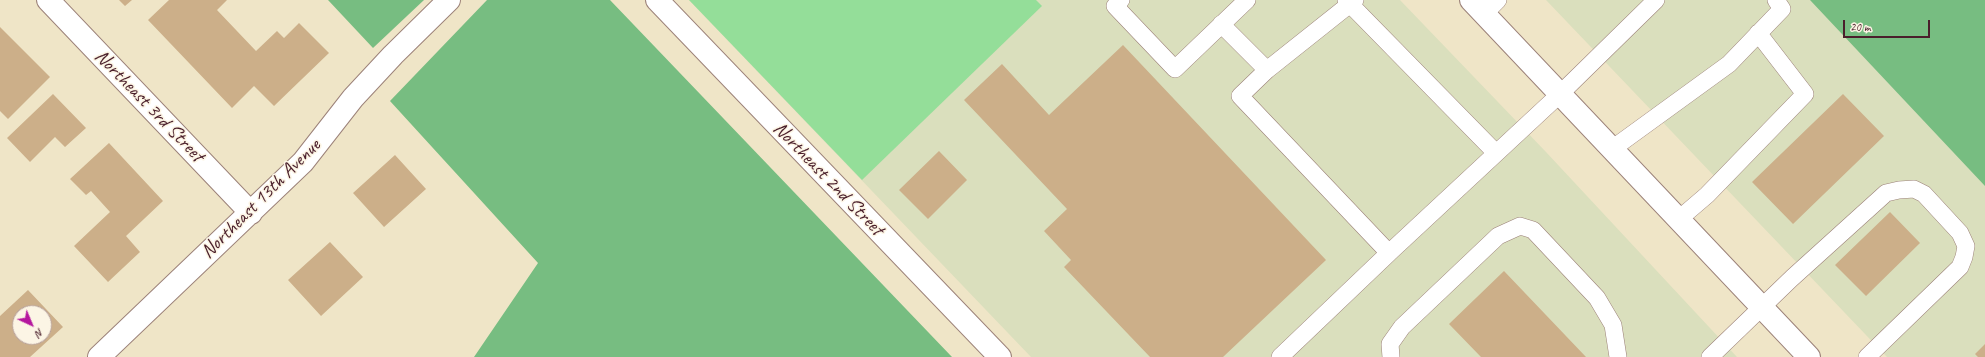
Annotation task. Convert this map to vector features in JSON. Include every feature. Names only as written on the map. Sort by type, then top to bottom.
[{"type":"street","name":"Northeast 3rd Street","points":[[48,0],[251,213]]},
{"type":"street","name":"Northeast 13th Avenue","points":[[99,357],[303,162],[353,98],[392,55],[449,0]]},
{"type":"street","name":"Northeast 2nd Street","points":[[657,0],[1000,357]]},
{"type":"street","points":[[1484,4],[1560,94],[1809,357]]},
{"type":"lane","points":[[1115,2],[1175,69],[1247,0]]},
{"type":"lane","points":[[1280,357],[1560,94],[1656,0]]},
{"type":"lane","points":[[1612,149],[1729,64],[1782,8],[1776,0]]},
{"type":"lane","points":[[1389,253],[1240,96],[1267,70],[1350,1],[1496,153]]},
{"type":"lane","points":[[1221,24],[1267,70]]},
{"type":"lane","points":[[1678,219],[1707,196],[1805,94],[1758,33]]},
{"type":"lane","points":[[1710,357],[1886,193],[1914,189],[1924,194],[1960,233],[1966,246],[1960,266],[1867,357]]},
{"type":"lane","points":[[1391,357],[1390,344],[1402,327],[1498,236],[1520,226],[1533,230],[1597,298],[1613,325],[1618,357]]},
{"type":"shaded area","points":[[689,0],[1400,0],[1546,152],[1737,357],[1031,357]]},
{"type":"shaded area","points":[[1546,0],[1985,0],[1985,357],[1887,357]]},
{"type":"green space","points":[[328,0],[424,0],[373,48]]},
{"type":"green space","points":[[487,0],[610,0],[952,357],[474,357],[538,263],[390,101]]},
{"type":"green space","points":[[689,0],[1036,0],[1042,6],[862,180]]},
{"type":"green space","points":[[1810,0],[1985,0],[1985,186]]},
{"type":"building","points":[[119,0],[132,0],[125,6]]},
{"type":"building","points":[[169,0],[227,0],[217,10],[256,51],[277,31],[284,38],[299,23],[329,53],[274,106],[254,86],[232,108],[148,20]]},
{"type":"building","points":[[0,27],[50,77],[8,119],[0,111]]},
{"type":"building","points":[[1123,45],[1326,260],[1223,357],[1150,357],[1064,267],[1071,260],[1044,231],[1067,209],[964,100],[1002,64],[1049,115]]},
{"type":"building","points":[[53,94],[86,128],[65,147],[55,137],[30,162],[7,138]]},
{"type":"building","points":[[1843,94],[1884,136],[1793,224],[1752,182]]},
{"type":"building","points":[[109,143],[163,201],[126,236],[140,252],[108,282],[74,246],[110,212],[91,191],[86,195],[70,179]]},
{"type":"building","points":[[939,151],[967,180],[928,219],[899,190]]},
{"type":"building","points":[[395,155],[426,189],[384,227],[353,193]]},
{"type":"building","points":[[1890,212],[1920,243],[1866,296],[1835,265]]},
{"type":"building","points":[[330,242],[363,277],[321,316],[288,280]]},
{"type":"building","points":[[1504,271],[1586,357],[1481,357],[1449,324]]},
{"type":"building","points":[[28,290],[42,305],[12,305],[12,345],[43,345],[30,357],[0,357],[0,316]]},
{"type":"building","points":[[52,315],[63,327],[52,337]]},
{"type":"building","points":[[1985,344],[1985,357],[1978,357],[1975,354]]}]
